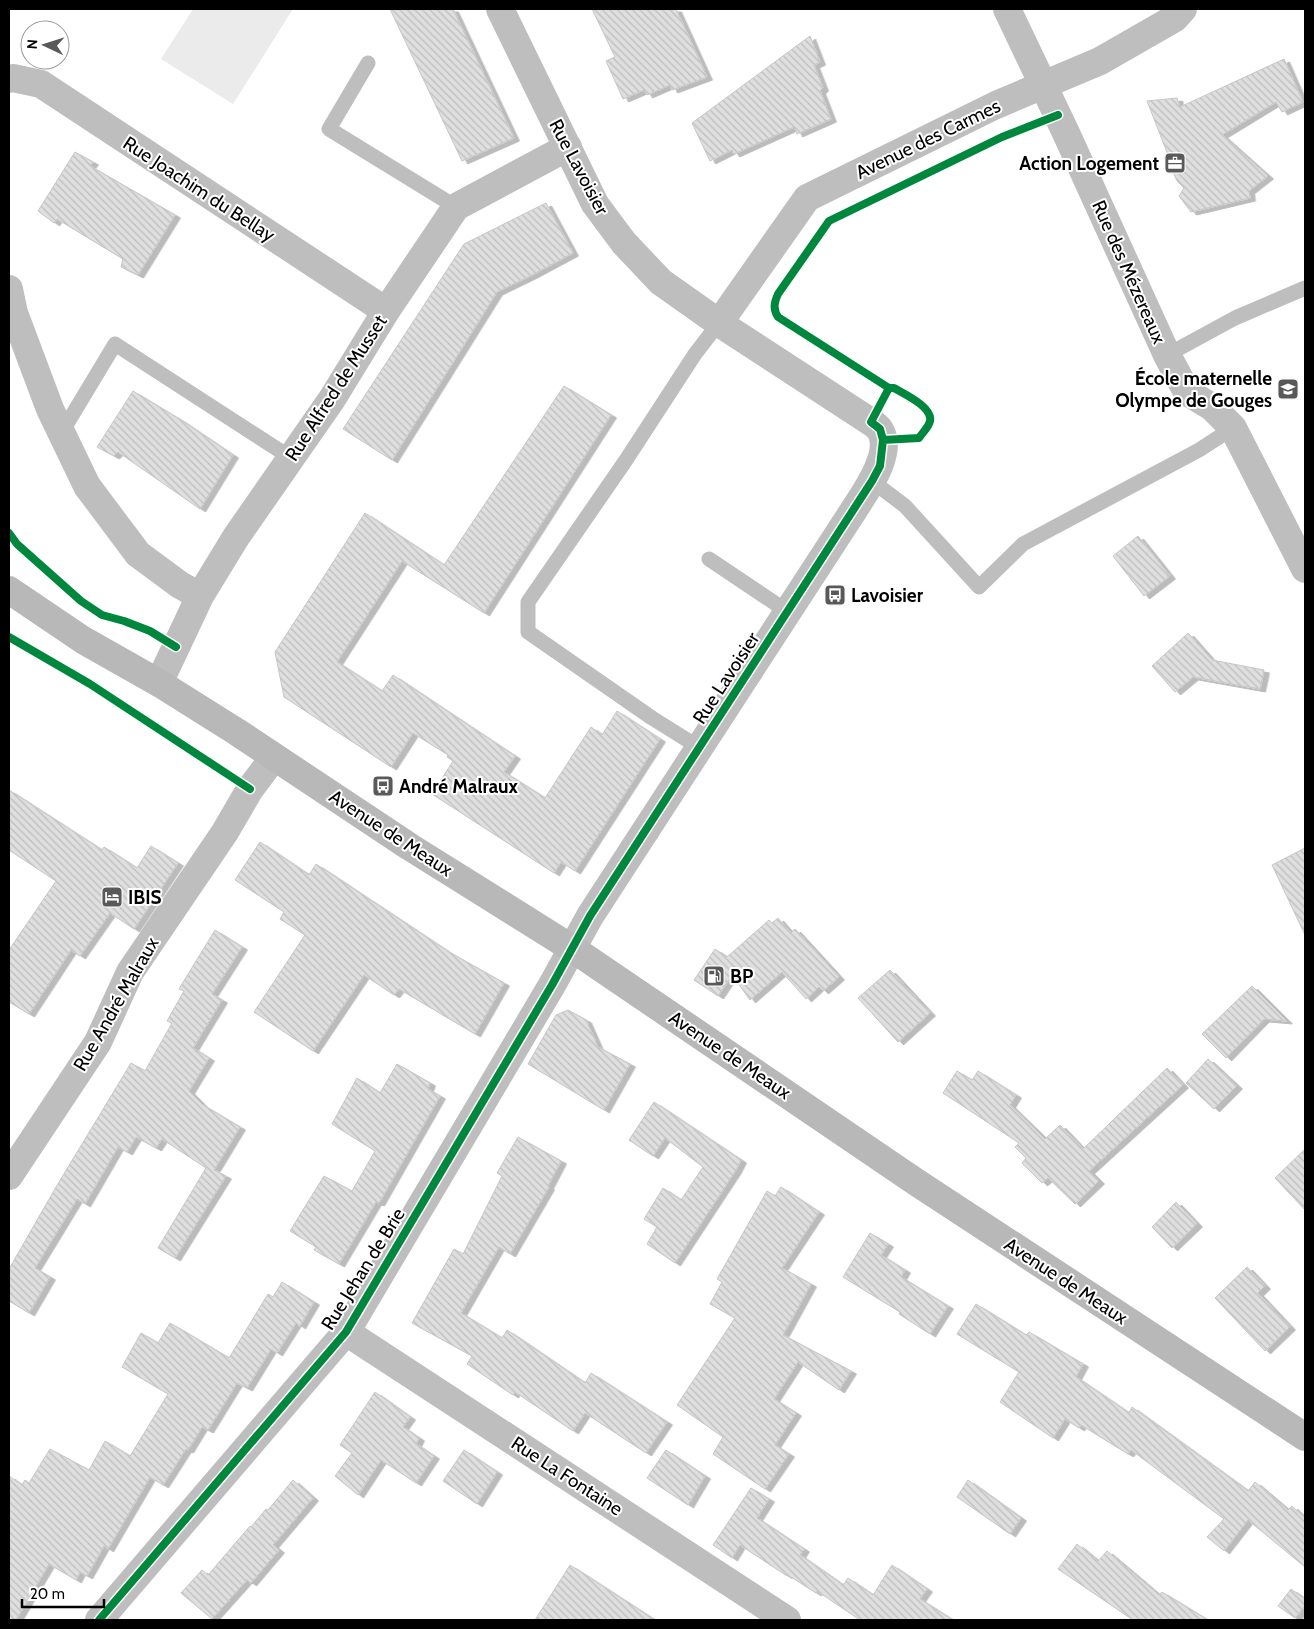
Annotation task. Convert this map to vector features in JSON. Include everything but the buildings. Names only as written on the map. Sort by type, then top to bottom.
[{"type":"main road","name":"Avenue de Meaux","points":[[9,590],[83,640],[155,681],[410,847],[572,949],[916,1182],[1305,1437]]},
{"type":"street","name":"Rue Lavoisier","points":[[500,9],[595,204],[624,244],[661,282],[719,323],[871,422],[880,430],[883,440],[880,466],[872,481],[590,916],[572,949]]},
{"type":"street","name":"Rue des Mézereaux","points":[[1007,9],[1044,85],[1167,355],[1187,392],[1212,407],[1233,428],[1305,569]]},
{"type":"street","name":"Avenue des Carmes","points":[[719,323],[807,198],[996,106],[1100,61],[1175,18],[1183,9]]},
{"type":"street","name":"Rue Joachim du Bellay","points":[[9,79],[13,78],[41,84],[386,311]]},
{"type":"street","name":"Rue Alfred de Musset","points":[[155,681],[200,596],[236,537],[332,399],[386,311],[456,207],[568,148]]},
{"type":"street","points":[[9,289],[14,313],[50,408],[87,486],[138,554],[180,585],[200,596]]},
{"type":"street","name":"Rue André Malraux","points":[[9,1176],[98,1042],[130,972],[225,832],[250,789],[274,757]]},
{"type":"street","name":"Rue Jehan de Brie","points":[[99,1620],[346,1332],[572,949]]},
{"type":"street","name":"Rue La Fontaine","points":[[346,1332],[787,1620]]},
{"type":"lane","points":[[368,63],[329,129],[456,207]]},
{"type":"lane","points":[[1167,355],[1235,318],[1305,288]]},
{"type":"lane","points":[[700,748],[652,718],[528,632],[528,602],[626,460],[695,354],[719,323]]},
{"type":"lane","points":[[62,432],[114,344],[291,458]]},
{"type":"lane","points":[[872,481],[905,506],[979,587],[1023,544],[1199,450],[1233,428]]},
{"type":"lane","points":[[709,560],[788,612]]},
{"type":"shaded area","points":[[193,9],[293,9],[233,104],[161,59]]},
{"type":"cycle path","points":[[889,388],[778,317],[775,311],[778,294],[829,221],[1002,137],[1058,115]]},
{"type":"cycle path","points":[[99,1620],[346,1332],[552,985],[590,916],[872,481],[880,466],[883,440],[880,429],[871,422],[889,388],[894,388],[923,406],[930,416],[930,421],[919,438],[883,440]]},
{"type":"cycle path","points":[[9,533],[17,544],[81,601],[102,615],[150,631],[176,647]]},
{"type":"cycle path","points":[[9,637],[90,684],[250,789]]},
{"type":"place","name":"Action Logement","points":[[1175,163]]},
{"type":"place","name":"École maternelle Olympe de Gouges","points":[[1288,389]]},
{"type":"place","name":"Lavoisier","points":[[835,595]]},
{"type":"place","name":"André Malraux","points":[[383,786]]},
{"type":"place","name":"IBIS","points":[[112,897]]},
{"type":"place","name":"BP","points":[[714,976]]}]
